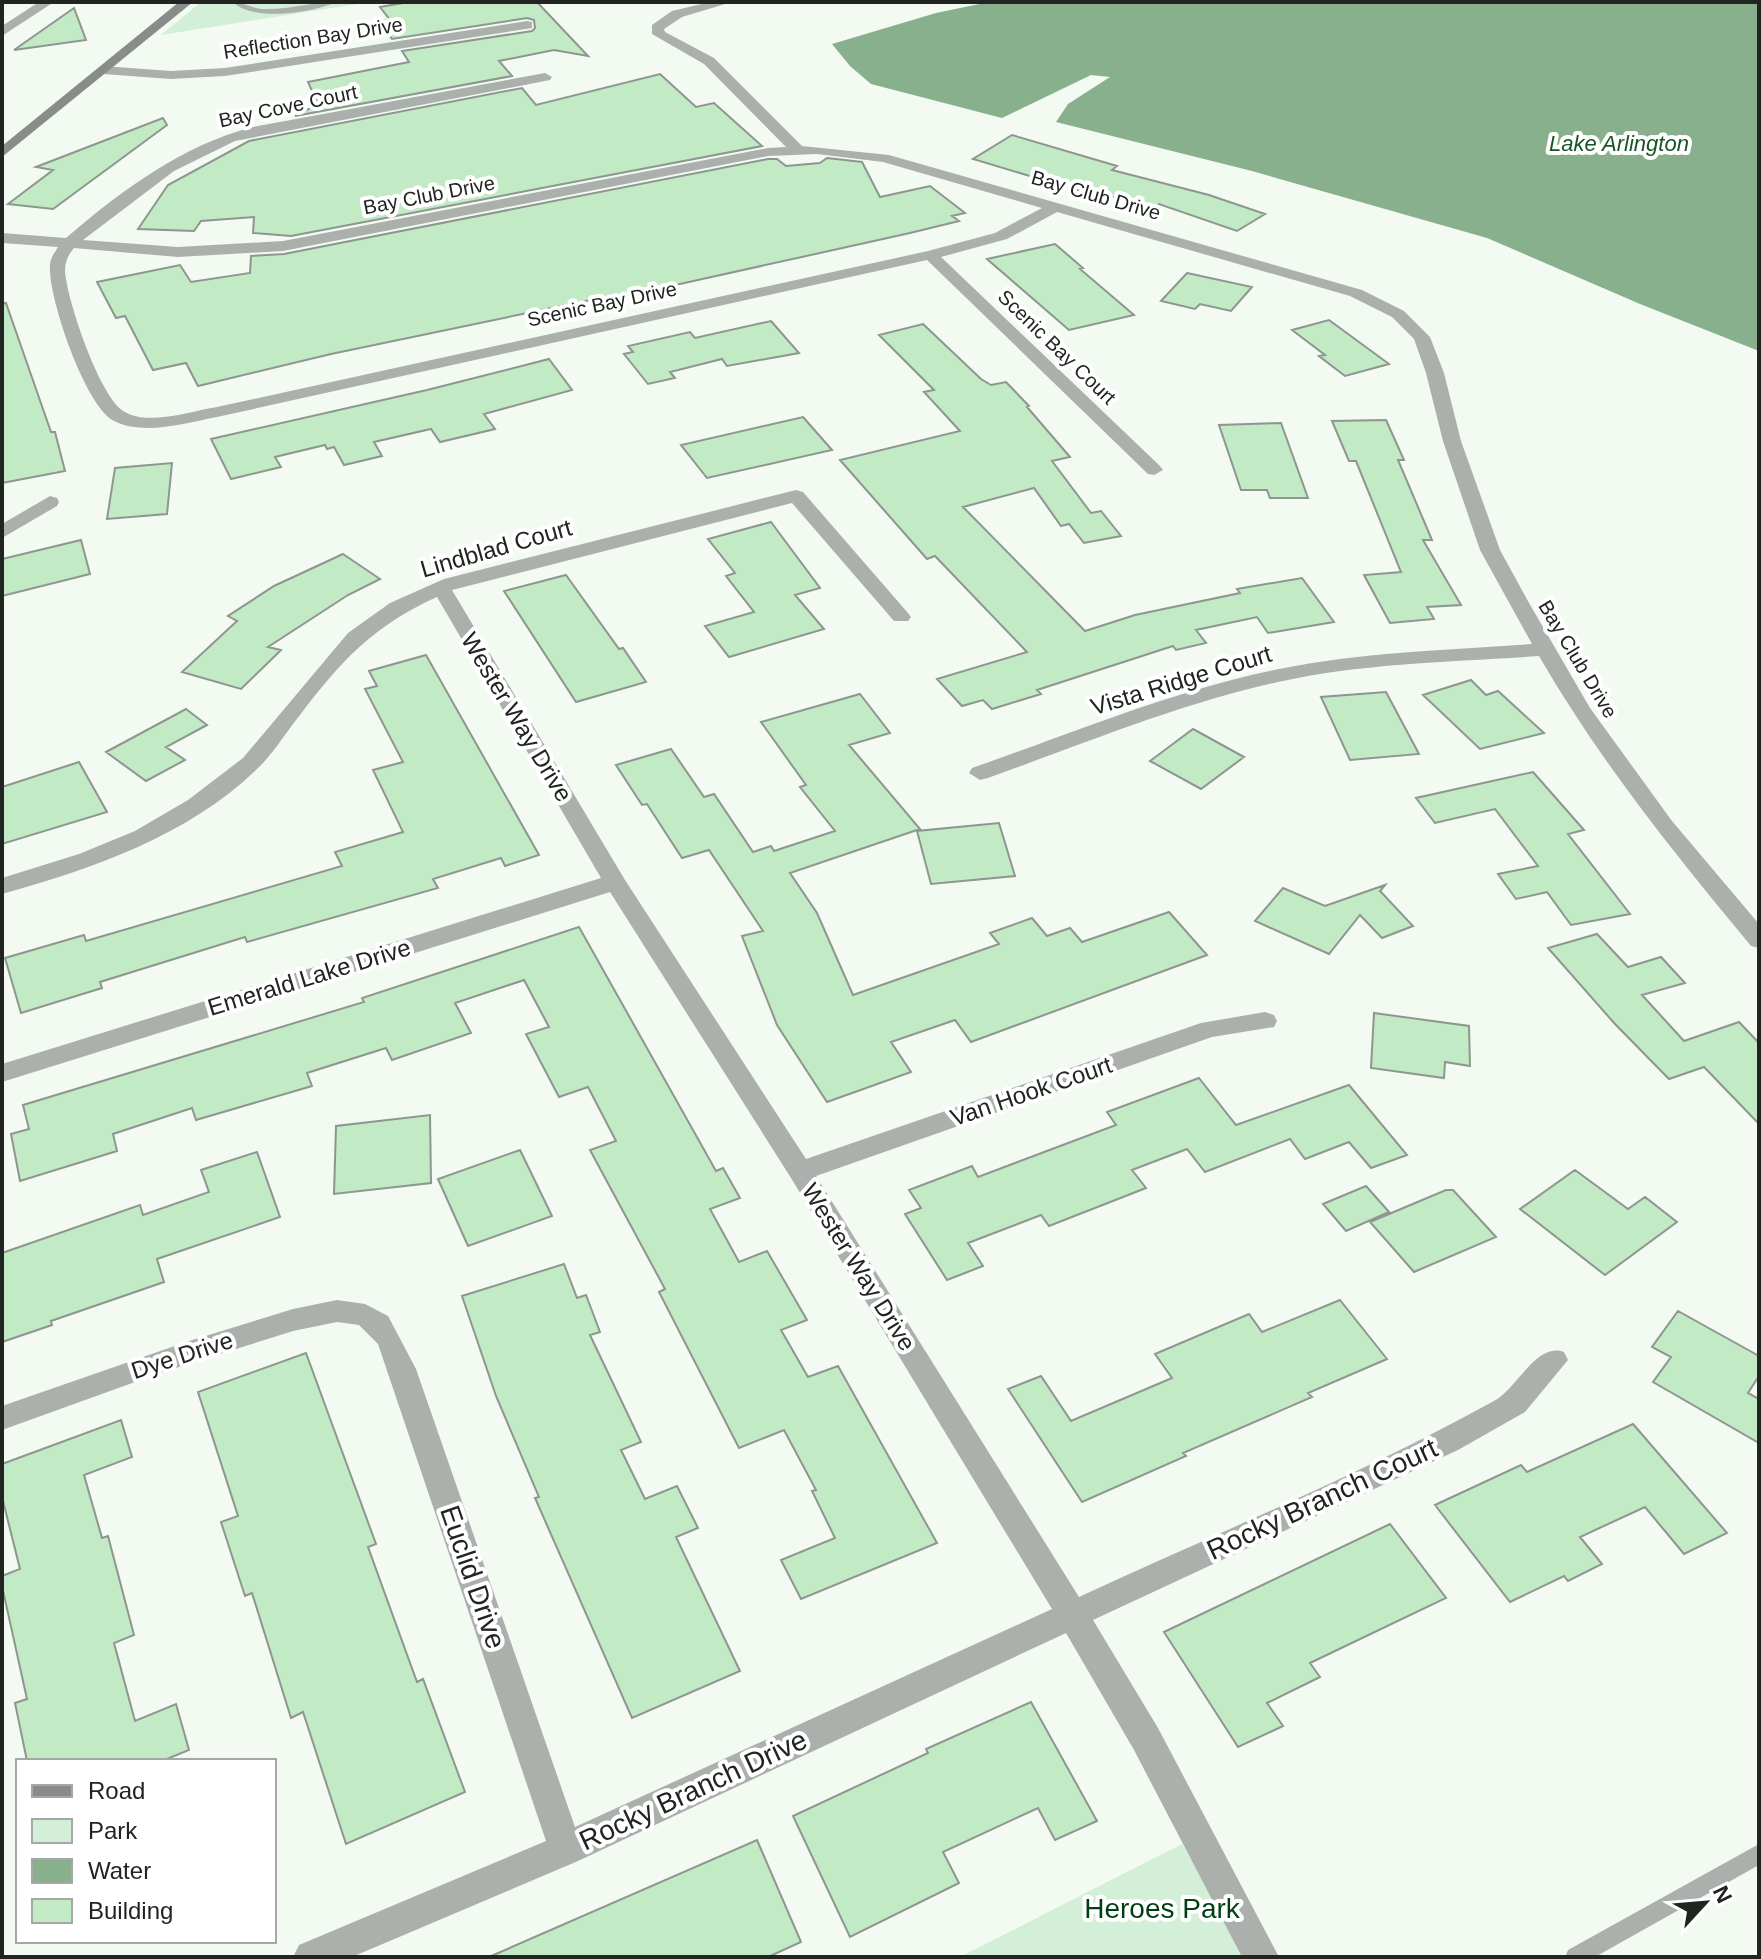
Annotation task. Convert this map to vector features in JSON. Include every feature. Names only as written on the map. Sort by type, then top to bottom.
[{"type":"street","points":[[2,32],[48,2]]},
{"type":"street","points":[[3,152],[187,2]]},
{"type":"street","points":[[726,2],[677,14],[657,28],[659,34],[709,61],[797,150]]},
{"type":"street","name":"Reflection Bay Drive","points":[[103,70],[171,75],[225,72],[527,25]]},
{"type":"street","name":"Bay Cove Court","points":[[61,243],[158,172],[219,139],[302,120],[545,77]]},
{"type":"street","name":"Bay Club Drive","points":[[2,238],[178,252],[283,246],[752,155],[797,150],[850,152],[884,158],[1356,293],[1398,314],[1422,337],[1435,373],[1452,441],[1490,550],[1580,709],[1664,826],[1759,940]]},
{"type":"street","name":"Scenic Bay Drive","points":[[61,243],[58,262],[60,289],[104,403],[120,417],[150,421],[217,412],[930,255],[1001,236],[1056,207]]},
{"type":"street","name":"Bay Club Drive","points":[[2,227],[61,243]]},
{"type":"street","name":"Scenic Bay Court","points":[[930,255],[1154,470]]},
{"type":"street","name":"Lindblad Court","points":[[2,886],[87,859],[143,836],[196,805],[251,763],[304,695],[355,637],[397,607],[441,587],[796,496],[901,617]]},
{"type":"street","points":[[2,532],[50,502]]},
{"type":"street","name":"Wester Way Drive","points":[[441,587],[615,882],[800,1171],[1072,1614],[1146,1739],[1261,1957]]},
{"type":"street","name":"Vista Ridge Court","points":[[980,773],[1210,693],[1280,675],[1388,661],[1546,649]]},
{"type":"street","name":"Emerald Lake Drive","points":[[2,1073],[615,882]]},
{"type":"street","name":"Van Hook Court","points":[[800,1171],[1210,1029],[1265,1021]]},
{"type":"street","name":"Dye Drive","points":[[2,1418],[165,1358],[315,1315],[342,1311],[366,1315]]},
{"type":"street","name":"Euclid Drive","points":[[366,1315],[374,1319],[389,1339],[402,1369],[566,1849]]},
{"type":"street","name":"Rocky Branch Court","points":[[1072,1614],[1448,1441],[1515,1404],[1554,1360]]},
{"type":"street","name":"Rocky Branch Drive","points":[[311,1957],[566,1849],[1072,1614]]},
{"type":"lane","points":[[237,2],[246,10],[264,12],[332,2]]},
{"type":"lane","points":[[287,9],[294,2]]},
{"type":"lane","points":[[1575,1957],[1759,1854]]},
{"type":"green space","points":[[201,2],[370,2],[161,35]]},
{"type":"green space","name":"Heroes Park","points":[[1182,1844],[1246,1957],[960,1957]]},
{"type":"water","name":"Lake Arlington","points":[[989,2],[1759,2],[1759,351],[1487,238],[1252,171],[1056,122],[1068,104],[1110,77],[1091,75],[1002,118],[871,84],[850,66],[832,44],[936,13]]},
{"type":"building","points":[[409,2],[537,2],[588,56],[554,50],[499,61],[512,76],[295,116],[318,104],[308,82],[409,62],[402,51],[532,31],[535,28],[534,20],[527,18],[392,39],[379,21],[390,20],[380,7]]},
{"type":"building","points":[[74,8],[86,40],[14,50]]},
{"type":"building","points":[[660,74],[696,107],[714,103],[762,146],[291,236],[253,233],[254,217],[201,221],[194,231],[138,229],[168,185],[249,141],[522,88],[536,105]]},
{"type":"building","points":[[163,118],[167,125],[53,209],[8,204],[53,170],[36,167]]},
{"type":"building","points":[[1012,135],[1117,166],[1112,170],[1209,195],[1265,214],[1237,231],[1159,204],[1153,208],[1083,189],[1080,191],[973,159]]},
{"type":"building","points":[[827,158],[862,162],[880,197],[930,186],[965,213],[952,216],[959,221],[910,233],[653,290],[331,354],[198,386],[186,363],[153,370],[125,316],[116,318],[97,282],[180,265],[191,282],[250,273],[251,256],[284,254],[768,159],[777,159],[786,166],[820,163]]},
{"type":"building","points":[[1055,244],[1134,315],[1069,330],[987,259]]},
{"type":"building","points":[[1187,273],[1252,287],[1231,311],[1200,304],[1195,309],[1161,301]]},
{"type":"building","points":[[6,303],[51,432],[55,432],[65,471],[2,483],[2,304]]},
{"type":"building","points":[[1329,320],[1389,364],[1345,376],[1319,356],[1325,355],[1292,330]]},
{"type":"building","points":[[771,321],[799,353],[727,366],[722,359],[670,372],[675,378],[648,384],[624,354],[633,352],[628,346],[690,332],[695,338]]},
{"type":"building","points":[[923,324],[981,379],[991,385],[1006,382],[1029,406],[1070,457],[1052,461],[1091,513],[1101,511],[1121,536],[1084,543],[1069,524],[1061,526],[1034,488],[963,507],[1085,631],[1135,615],[1240,593],[1237,589],[1302,578],[1334,622],[1268,633],[1257,617],[1196,630],[1206,643],[1176,650],[1173,646],[1037,690],[1041,694],[992,709],[983,700],[962,706],[937,679],[1027,652],[935,556],[927,559],[840,460],[960,431],[924,392],[934,390],[879,335]]},
{"type":"building","points":[[549,359],[572,390],[484,414],[495,429],[440,442],[431,429],[374,442],[382,456],[344,465],[334,447],[327,449],[325,445],[275,457],[281,467],[231,479],[211,439],[427,390]]},
{"type":"building","points":[[803,417],[832,450],[707,478],[681,445]]},
{"type":"building","points":[[1386,420],[1404,460],[1398,460],[1432,540],[1423,540],[1461,605],[1427,607],[1434,619],[1390,623],[1364,575],[1401,572],[1356,461],[1349,461],[1332,421]]},
{"type":"building","points":[[1281,423],[1308,498],[1270,498],[1267,490],[1241,490],[1219,425]]},
{"type":"building","points":[[172,463],[167,514],[107,519],[115,468]]},
{"type":"building","points":[[771,522],[820,588],[795,595],[824,629],[729,657],[705,626],[754,612],[726,576],[735,573],[708,539]]},
{"type":"building","points":[[81,540],[90,574],[2,596],[2,559]]},
{"type":"building","points":[[343,554],[380,579],[348,595],[268,647],[281,650],[241,689],[182,672],[237,621],[228,616],[274,586]]},
{"type":"building","points":[[566,575],[646,682],[576,702],[504,591]]},
{"type":"building","points":[[426,655],[539,855],[505,866],[501,858],[433,879],[438,888],[247,942],[245,937],[100,982],[102,988],[21,1013],[5,958],[84,935],[86,941],[342,866],[335,852],[403,832],[373,770],[403,762],[365,689],[377,686],[369,671]]},
{"type":"building","points":[[1471,680],[1486,695],[1498,691],[1544,733],[1480,749],[1423,695]]},
{"type":"building","points":[[1386,692],[1419,754],[1350,760],[1321,697]]},
{"type":"building","points":[[860,694],[890,733],[849,745],[920,829],[790,873],[817,913],[853,995],[999,944],[990,933],[1032,918],[1047,936],[1070,928],[1082,942],[1169,912],[1207,955],[971,1042],[955,1020],[891,1042],[911,1072],[827,1102],[777,1025],[742,936],[763,931],[709,850],[682,858],[647,804],[642,805],[616,765],[671,749],[704,797],[714,794],[753,852],[771,846],[774,851],[835,831],[800,787],[806,785],[761,722]]},
{"type":"building","points":[[186,709],[207,725],[166,747],[185,760],[146,781],[106,752]]},
{"type":"building","points":[[1193,729],[1244,757],[1201,789],[1150,761]]},
{"type":"building","points":[[79,762],[107,812],[2,844],[2,787]]},
{"type":"building","points":[[1533,772],[1584,830],[1568,834],[1630,914],[1571,925],[1547,892],[1516,899],[1498,874],[1538,866],[1495,809],[1435,823],[1416,798]]},
{"type":"building","points":[[999,823],[1015,876],[931,884],[917,831]]},
{"type":"building","points":[[1385,885],[1380,891],[1413,926],[1382,938],[1360,915],[1329,954],[1255,921],[1283,888],[1325,906]]},
{"type":"building","points":[[579,927],[716,1171],[723,1168],[740,1198],[710,1209],[739,1262],[767,1251],[807,1320],[781,1330],[808,1377],[838,1366],[937,1543],[801,1599],[781,1560],[835,1538],[812,1491],[816,1490],[784,1430],[739,1448],[659,1292],[665,1289],[590,1150],[616,1141],[588,1087],[559,1097],[526,1034],[549,1027],[524,980],[455,1003],[471,1033],[392,1060],[386,1048],[307,1073],[312,1086],[196,1120],[192,1108],[113,1134],[117,1151],[20,1181],[11,1134],[29,1129],[23,1105],[364,1002],[362,998]]},
{"type":"building","points":[[1597,934],[1628,967],[1661,957],[1685,983],[1642,995],[1684,1041],[1739,1022],[1759,1043],[1759,1124],[1704,1067],[1669,1079],[1548,948]]},
{"type":"building","points":[[1374,1013],[1469,1026],[1470,1066],[1445,1062],[1444,1078],[1371,1068]]},
{"type":"building","points":[[1199,1078],[1236,1125],[1349,1085],[1407,1155],[1371,1168],[1349,1142],[1305,1159],[1290,1139],[1205,1172],[1187,1149],[1132,1170],[1146,1188],[1049,1226],[1041,1215],[968,1243],[983,1266],[947,1280],[905,1214],[921,1208],[909,1190],[972,1166],[978,1177],[1116,1125],[1107,1112]]},
{"type":"building","points":[[430,1115],[431,1183],[334,1194],[336,1126]]},
{"type":"building","points":[[520,1150],[552,1216],[468,1246],[438,1179]]},
{"type":"building","points":[[257,1152],[280,1217],[157,1259],[164,1282],[51,1321],[52,1325],[2,1342],[2,1253],[140,1205],[143,1215],[209,1192],[201,1170]]},
{"type":"building","points":[[1575,1170],[1628,1209],[1645,1197],[1677,1222],[1605,1275],[1520,1209]]},
{"type":"building","points":[[1366,1186],[1389,1212],[1346,1231],[1323,1204]]},
{"type":"building","points":[[1446,1190],[1453,1190],[1496,1237],[1414,1272],[1370,1222]]},
{"type":"building","points":[[564,1264],[577,1298],[586,1295],[600,1332],[590,1335],[641,1442],[621,1450],[645,1499],[677,1486],[698,1528],[676,1537],[740,1671],[632,1718],[535,1498],[539,1497],[496,1396],[462,1296]]},
{"type":"building","points":[[1340,1300],[1387,1359],[1308,1393],[1312,1397],[1183,1453],[1186,1456],[1082,1502],[1008,1389],[1041,1376],[1071,1421],[1172,1378],[1155,1354],[1249,1314],[1262,1332]]},
{"type":"building","points":[[1678,1311],[1759,1356],[1759,1376],[1748,1393],[1759,1399],[1759,1443],[1653,1382],[1671,1357],[1652,1347]]},
{"type":"building","points":[[306,1353],[376,1544],[368,1547],[417,1682],[423,1679],[465,1792],[346,1844],[303,1712],[291,1718],[252,1593],[245,1596],[221,1522],[238,1516],[198,1392]]},
{"type":"building","points":[[121,1420],[132,1457],[84,1475],[102,1538],[108,1536],[134,1635],[114,1643],[135,1721],[176,1704],[189,1750],[167,1759],[27,1759],[15,1703],[27,1699],[2,1586],[2,1576],[20,1569],[2,1497],[2,1464]]},
{"type":"building","points":[[1633,1424],[1727,1533],[1684,1554],[1645,1507],[1580,1537],[1602,1564],[1568,1581],[1564,1576],[1510,1602],[1435,1505],[1521,1465],[1527,1472]]},
{"type":"building","points":[[1390,1524],[1446,1598],[1310,1663],[1320,1677],[1267,1703],[1283,1726],[1238,1747],[1164,1632]]},
{"type":"building","points":[[1031,1702],[1097,1821],[1055,1840],[1038,1808],[943,1852],[959,1883],[850,1937],[793,1816],[928,1753],[926,1749]]},
{"type":"building","points":[[757,1840],[801,1942],[768,1957],[489,1957]]}]
